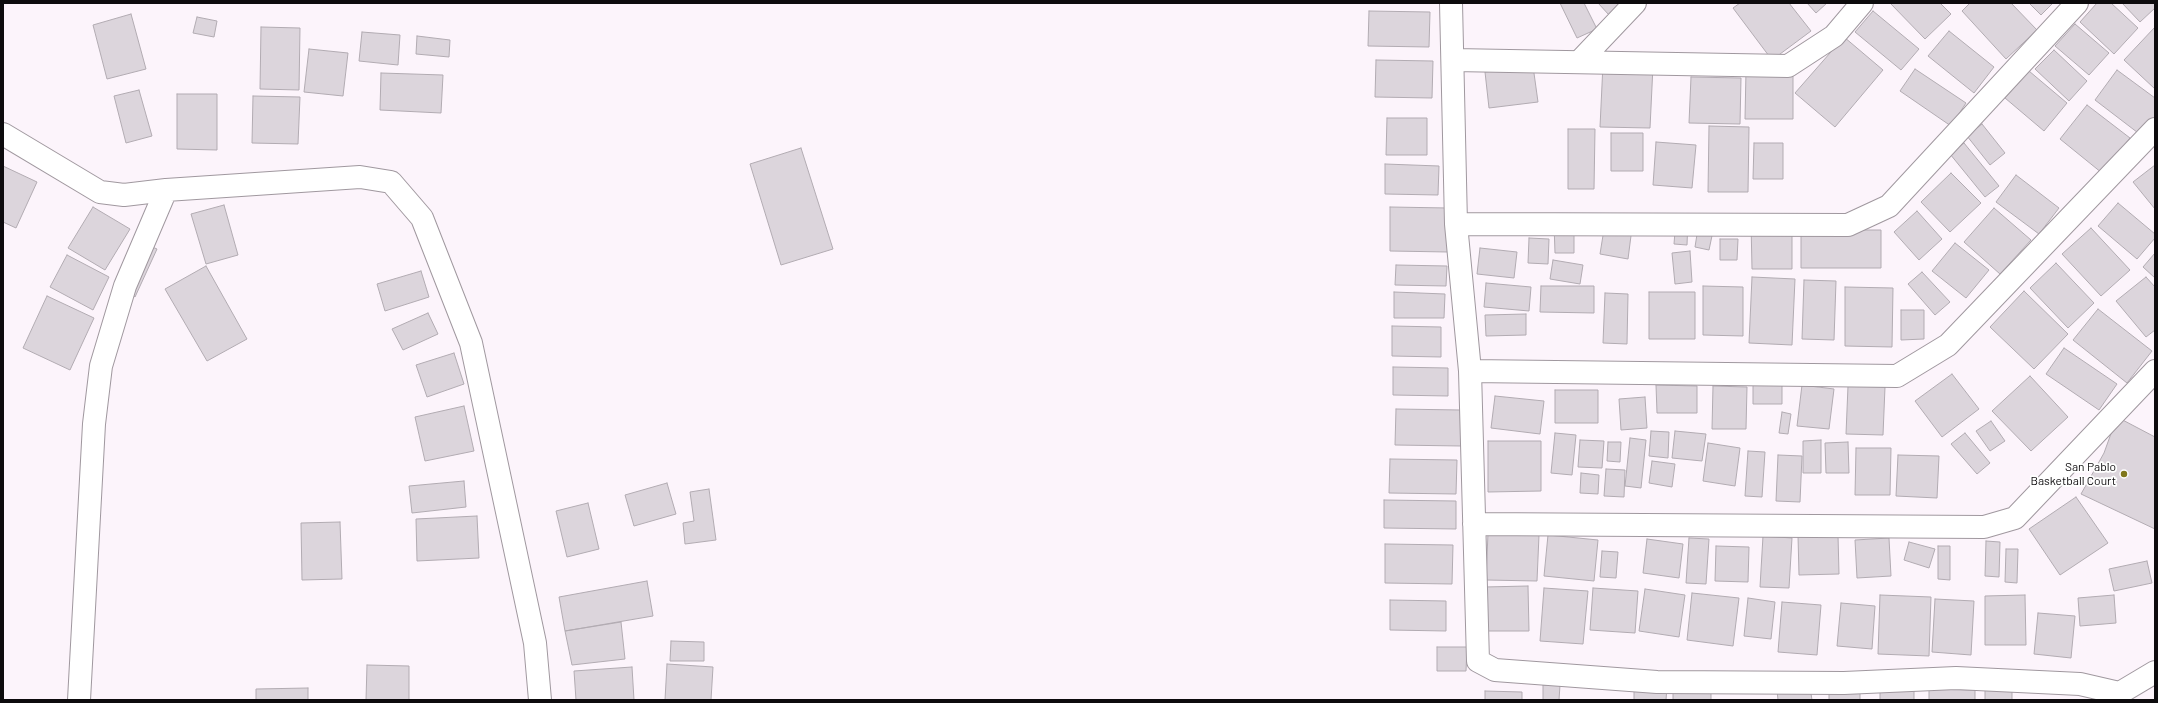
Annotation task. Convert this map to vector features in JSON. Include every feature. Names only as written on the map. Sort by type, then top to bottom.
[{"type":"street","points":[[1451,3],[1454,60],[1456,224],[1470,371],[1478,662],[1494,670],[1657,682],[1844,683],[1956,678],[2080,684],[2113,696],[2151,678]]},
{"type":"street","points":[[1579,62],[1635,3]]},
{"type":"street","points":[[1454,60],[1788,66],[1834,36],[1862,3]]},
{"type":"street","points":[[1456,224],[1848,225],[1889,206],[2077,3]]},
{"type":"street","points":[[1470,371],[1897,376],[1948,345],[2155,129]]},
{"type":"street","points":[[3,134],[100,192],[124,195],[166,190],[360,177],[391,182],[422,218],[471,343],[535,643],[540,700]]},
{"type":"street","points":[[80,700],[94,424],[101,366],[125,286],[166,190]]},
{"type":"street","points":[[1474,524],[1984,527],[2015,518],[2155,371]]},
{"type":"building","points":[[1560,3],[1584,3],[1597,29],[1577,38]]},
{"type":"building","points":[[1598,3],[1622,3],[1609,15]]},
{"type":"building","points":[[1740,3],[1789,3],[1811,31],[1772,60],[1733,8]]},
{"type":"building","points":[[1807,3],[1827,3],[1816,13]]},
{"type":"building","points":[[1890,3],[1940,3],[1951,14],[1925,39]]},
{"type":"building","points":[[1970,3],[2011,3],[2037,30],[2006,59],[1962,11]]},
{"type":"building","points":[[2029,3],[2053,3],[2041,15]]},
{"type":"building","points":[[2097,3],[2111,3],[2138,28],[2114,54],[2080,22]]},
{"type":"building","points":[[2122,3],[2155,3],[2155,8],[2140,22]]},
{"type":"building","points":[[1369,11],[1430,12],[1429,47],[1368,46]]},
{"type":"building","points":[[1873,11],[1919,49],[1901,70],[1855,32]]},
{"type":"building","points":[[131,14],[146,69],[107,79],[93,25]]},
{"type":"building","points":[[197,17],[217,21],[214,37],[193,33]]},
{"type":"building","points":[[2075,24],[2109,53],[2089,75],[2055,46]]},
{"type":"building","points":[[261,27],[300,28],[299,90],[260,89]]},
{"type":"building","points":[[2155,27],[2155,89],[2124,60]]},
{"type":"building","points":[[1949,31],[1994,67],[1974,93],[1928,56]]},
{"type":"building","points":[[362,32],[400,35],[398,65],[359,61]]},
{"type":"building","points":[[417,36],[450,40],[449,57],[416,54]]},
{"type":"building","points":[[1844,37],[1883,70],[1835,127],[1795,93]]},
{"type":"building","points":[[309,49],[348,53],[343,96],[304,92]]},
{"type":"building","points":[[2054,50],[2087,81],[2069,101],[2035,69]]},
{"type":"building","points":[[1376,60],[1433,61],[1432,98],[1375,97]]},
{"type":"building","points":[[1603,64],[1653,66],[1650,128],[1600,127]]},
{"type":"building","points":[[1533,66],[1538,102],[1489,108],[1485,72]]},
{"type":"building","points":[[1915,69],[1966,103],[1951,126],[1900,91]]},
{"type":"building","points":[[2117,70],[2155,98],[2155,126],[2146,139],[2095,100]]},
{"type":"building","points":[[1746,71],[1793,71],[1793,119],[1745,119]]},
{"type":"building","points":[[2029,71],[2067,103],[2044,131],[2005,98]]},
{"type":"building","points":[[381,73],[443,75],[441,113],[380,110]]},
{"type":"building","points":[[1691,77],[1741,78],[1740,124],[1689,123]]},
{"type":"building","points":[[139,90],[152,136],[126,143],[114,96]]},
{"type":"building","points":[[177,94],[217,94],[217,150],[177,149]]},
{"type":"building","points":[[253,96],[300,97],[298,144],[252,143]]},
{"type":"building","points":[[2087,105],[2130,138],[2102,173],[2060,139]]},
{"type":"building","points":[[1387,118],[1427,118],[1427,155],[1386,155]]},
{"type":"building","points":[[1982,124],[2005,153],[1990,165],[1967,136]]},
{"type":"building","points":[[1709,126],[1749,127],[1748,192],[1708,192]]},
{"type":"building","points":[[1568,129],[1595,129],[1594,189],[1568,189]]},
{"type":"building","points":[[1611,133],[1643,133],[1643,171],[1611,171]]},
{"type":"building","points":[[1656,142],[1696,145],[1692,188],[1653,185]]},
{"type":"building","points":[[1754,143],[1783,143],[1783,179],[1753,179]]},
{"type":"building","points":[[1964,143],[1999,186],[1985,197],[1950,154]]},
{"type":"building","points":[[801,148],[833,249],[781,265],[750,164]]},
{"type":"building","points":[[1385,164],[1439,166],[1438,195],[1385,194]]},
{"type":"building","points":[[2155,165],[2155,209],[2133,182]]},
{"type":"building","points":[[3,166],[37,182],[16,228],[3,222]]},
{"type":"building","points":[[1951,173],[1981,203],[1950,232],[1921,202]]},
{"type":"building","points":[[2016,175],[2059,208],[2039,234],[1996,202]]},
{"type":"building","points":[[2118,203],[2155,234],[2155,238],[2137,259],[2098,226]]},
{"type":"building","points":[[224,205],[238,255],[206,264],[191,214]]},
{"type":"building","points":[[93,207],[130,229],[105,270],[68,248]]},
{"type":"building","points":[[1390,207],[1448,208],[1448,252],[1390,251]]},
{"type":"building","points":[[1994,208],[2031,240],[2000,274],[1964,242]]},
{"type":"building","points":[[1917,211],[1942,239],[1919,260],[1894,232]]},
{"type":"building","points":[[1676,219],[1688,220],[1687,245],[1674,244]]},
{"type":"building","points":[[1751,222],[1792,222],[1792,269],[1752,269]]},
{"type":"building","points":[[1574,223],[1574,253],[1555,253],[1554,224]]},
{"type":"building","points":[[1605,223],[1632,228],[1628,259],[1600,254]]},
{"type":"building","points":[[1698,228],[1713,231],[1709,250],[1695,247]]},
{"type":"building","points":[[2091,228],[2130,270],[2101,296],[2062,254]]},
{"type":"building","points":[[1801,230],[1881,230],[1881,268],[1801,268]]},
{"type":"building","points":[[1529,238],[1549,239],[1548,264],[1528,263]]},
{"type":"building","points":[[1720,239],[1738,239],[1737,260],[1720,260]]},
{"type":"building","points":[[1955,243],[1989,270],[1966,298],[1932,271]]},
{"type":"building","points":[[150,246],[157,249],[135,297],[129,292]]},
{"type":"building","points":[[1480,248],[1517,252],[1514,278],[1477,274]]},
{"type":"building","points":[[1690,251],[1692,282],[1675,284],[1672,253]]},
{"type":"building","points":[[2155,253],[2155,278],[2143,267]]},
{"type":"building","points":[[67,255],[109,277],[93,310],[50,287]]},
{"type":"building","points":[[1553,260],[1583,265],[1580,284],[1550,279]]},
{"type":"building","points":[[2056,263],[2094,303],[2068,328],[2030,288]]},
{"type":"building","points":[[1396,265],[1447,266],[1446,286],[1395,285]]},
{"type":"building","points":[[206,266],[247,339],[207,361],[165,289]]},
{"type":"building","points":[[421,271],[429,297],[385,311],[377,284]]},
{"type":"building","points":[[1922,272],[1950,302],[1935,315],[1908,284]]},
{"type":"building","points":[[1752,277],[1795,279],[1792,345],[1749,343]]},
{"type":"building","points":[[2146,277],[2155,287],[2155,330],[2146,337],[2116,301]]},
{"type":"building","points":[[1804,280],[1836,281],[1834,340],[1802,339]]},
{"type":"building","points":[[1486,283],[1531,287],[1529,311],[1484,307]]},
{"type":"building","points":[[1541,286],[1594,286],[1594,313],[1540,312]]},
{"type":"building","points":[[1703,286],[1743,287],[1743,336],[1703,335]]},
{"type":"building","points":[[1845,287],[1893,288],[1892,347],[1845,346]]},
{"type":"building","points":[[2024,291],[2068,334],[2034,369],[1990,327]]},
{"type":"building","points":[[1394,292],[1445,294],[1444,318],[1394,318]]},
{"type":"building","points":[[1649,292],[1695,292],[1695,339],[1649,339]]},
{"type":"building","points":[[1605,293],[1628,294],[1627,344],[1603,343]]},
{"type":"building","points":[[47,296],[94,318],[70,370],[23,348]]},
{"type":"building","points":[[2098,309],[2152,351],[2127,383],[2073,340]]},
{"type":"building","points":[[1901,310],[1924,310],[1924,339],[1901,340]]},
{"type":"building","points":[[428,313],[438,334],[403,350],[392,329]]},
{"type":"building","points":[[1526,314],[1526,335],[1486,336],[1485,315]]},
{"type":"building","points":[[1392,326],[1441,327],[1441,357],[1392,356]]},
{"type":"building","points":[[2064,348],[2117,384],[2099,410],[2046,374]]},
{"type":"building","points":[[454,353],[464,384],[427,397],[416,365]]},
{"type":"building","points":[[1393,367],[1448,368],[1448,396],[1393,395]]},
{"type":"building","points":[[1952,374],[1979,409],[1942,437],[1915,401]]},
{"type":"building","points":[[2030,376],[2068,417],[2031,451],[1992,411]]},
{"type":"building","points":[[1753,379],[1782,379],[1782,404],[1753,404]]},
{"type":"building","points":[[1656,385],[1697,386],[1697,413],[1657,413]]},
{"type":"building","points":[[1802,385],[1834,389],[1829,429],[1797,426]]},
{"type":"building","points":[[1713,386],[1747,387],[1746,429],[1712,429]]},
{"type":"building","points":[[1848,386],[1885,387],[1883,435],[1846,434]]},
{"type":"building","points":[[1555,390],[1598,390],[1598,423],[1555,423]]},
{"type":"building","points":[[1495,396],[1544,401],[1540,434],[1491,428]]},
{"type":"building","points":[[1645,397],[1647,428],[1621,430],[1619,399]]},
{"type":"building","points":[[464,406],[474,451],[425,461],[415,417]]},
{"type":"building","points":[[1396,409],[1461,410],[1461,446],[1395,445]]},
{"type":"building","points":[[1782,412],[1791,414],[1788,434],[1779,433]]},
{"type":"building","name":"San Pablo Basketball Court","points":[[2117,417],[2155,437],[2155,529],[2081,494],[2104,453]]},
{"type":"building","points":[[1991,421],[2005,441],[1990,451],[1976,431]]},
{"type":"building","points":[[1651,431],[1669,432],[1668,458],[1649,456]]},
{"type":"building","points":[[1675,431],[1706,434],[1702,461],[1672,458]]},
{"type":"building","points":[[1555,433],[1576,435],[1572,475],[1551,473]]},
{"type":"building","points":[[1965,433],[1990,463],[1977,474],[1951,444]]},
{"type":"building","points":[[1630,438],[1646,440],[1641,488],[1625,486]]},
{"type":"building","points":[[1580,440],[1604,441],[1602,468],[1578,467]]},
{"type":"building","points":[[1821,440],[1821,473],[1803,473],[1803,441]]},
{"type":"building","points":[[1488,441],[1541,441],[1541,491],[1488,492]]},
{"type":"building","points":[[1608,442],[1621,442],[1620,462],[1607,461]]},
{"type":"building","points":[[1848,442],[1849,473],[1826,473],[1825,443]]},
{"type":"building","points":[[1708,443],[1740,448],[1735,486],[1703,481]]},
{"type":"building","points":[[1856,448],[1891,448],[1890,495],[1855,495]]},
{"type":"building","points":[[1748,451],[1765,452],[1762,497],[1745,496]]},
{"type":"building","points":[[1778,455],[1802,456],[1800,502],[1776,501]]},
{"type":"building","points":[[1898,455],[1939,456],[1937,498],[1896,496]]},
{"type":"building","points":[[1390,459],[1457,460],[1456,494],[1389,493]]},
{"type":"building","points":[[1652,461],[1675,464],[1672,487],[1649,483]]},
{"type":"building","points":[[1606,469],[1625,470],[1624,497],[1604,496]]},
{"type":"building","points":[[1581,473],[1599,475],[1598,494],[1580,493]]},
{"type":"building","points":[[464,481],[466,507],[412,513],[409,486]]},
{"type":"building","points":[[667,483],[676,514],[634,526],[625,495]]},
{"type":"building","points":[[709,489],[716,540],[685,544],[683,523],[694,521],[690,492]]},
{"type":"building","points":[[2076,497],[2108,543],[2060,575],[2029,529]]},
{"type":"building","points":[[1384,500],[1456,501],[1456,529],[1384,528]]},
{"type":"building","points":[[588,503],[599,549],[567,557],[556,511]]},
{"type":"building","points":[[477,516],[479,558],[417,561],[416,519]]},
{"type":"building","points":[[340,522],[342,579],[302,580],[301,523]]},
{"type":"building","points":[[1488,533],[1539,535],[1537,581],[1486,580]]},
{"type":"building","points":[[1548,535],[1598,540],[1594,581],[1544,576]]},
{"type":"building","points":[[1838,535],[1839,574],[1799,575],[1798,536]]},
{"type":"building","points":[[1763,536],[1792,538],[1789,588],[1760,587]]},
{"type":"building","points":[[1689,538],[1709,539],[1706,584],[1686,583]]},
{"type":"building","points":[[1889,538],[1891,576],[1857,578],[1855,540]]},
{"type":"building","points":[[1647,539],[1683,544],[1679,578],[1643,573]]},
{"type":"building","points":[[1986,541],[2000,542],[1999,577],[1985,576]]},
{"type":"building","points":[[1909,542],[1935,549],[1929,568],[1904,560]]},
{"type":"building","points":[[1385,544],[1453,545],[1452,584],[1385,583]]},
{"type":"building","points":[[1716,546],[1749,547],[1748,582],[1715,581]]},
{"type":"building","points":[[1938,546],[1950,546],[1950,580],[1938,579]]},
{"type":"building","points":[[2006,549],[2018,549],[2017,583],[2005,582]]},
{"type":"building","points":[[1602,551],[1618,552],[1616,578],[1600,577]]},
{"type":"building","points":[[2147,561],[2152,583],[2114,591],[2109,569]]},
{"type":"building","points":[[647,581],[653,616],[565,631],[559,597]]},
{"type":"building","points":[[1528,586],[1529,631],[1484,631],[1484,587]]},
{"type":"building","points":[[1544,588],[1588,591],[1583,644],[1540,641]]},
{"type":"building","points":[[1593,588],[1638,591],[1635,633],[1590,630]]},
{"type":"building","points":[[1645,589],[1685,595],[1679,637],[1639,631]]},
{"type":"building","points":[[1692,593],[1739,598],[1733,646],[1687,640]]},
{"type":"building","points":[[1880,595],[1931,597],[1929,656],[1878,654]]},
{"type":"building","points":[[2025,595],[2026,645],[1985,645],[1985,596]]},
{"type":"building","points":[[2114,595],[2116,623],[2080,626],[2078,598]]},
{"type":"building","points":[[1748,598],[1775,602],[1771,639],[1744,636]]},
{"type":"building","points":[[1935,599],[1974,601],[1971,655],[1932,652]]},
{"type":"building","points":[[1390,600],[1446,601],[1446,631],[1390,630]]},
{"type":"building","points":[[1782,602],[1821,605],[1817,655],[1778,652]]},
{"type":"building","points":[[1841,603],[1875,606],[1872,649],[1837,646]]},
{"type":"building","points":[[2038,613],[2075,616],[2071,658],[2034,654]]},
{"type":"building","points":[[621,622],[625,659],[572,665],[565,631]]},
{"type":"building","points":[[671,641],[704,642],[704,661],[670,661]]},
{"type":"building","points":[[1437,647],[1467,647],[1466,671],[1437,671]]},
{"type":"building","points":[[667,664],[713,667],[711,700],[665,700]]},
{"type":"building","points":[[367,665],[409,666],[409,700],[366,700]]},
{"type":"building","points":[[632,667],[634,700],[576,700],[574,671]]},
{"type":"building","points":[[1673,678],[1711,679],[1711,700],[1673,700]]},
{"type":"building","points":[[1543,685],[1560,685],[1559,700],[1543,700]]},
{"type":"building","points":[[1634,686],[1667,687],[1666,700],[1634,700]]},
{"type":"building","points":[[1810,687],[1812,700],[1778,700],[1777,690]]},
{"type":"building","points":[[308,688],[308,700],[256,700],[256,689]]},
{"type":"building","points":[[1829,689],[1860,691],[1860,700],[1829,700]]},
{"type":"building","points":[[1929,689],[1975,690],[1975,700],[1929,700]]},
{"type":"building","points":[[1985,689],[2012,691],[2012,700],[1985,700]]},
{"type":"building","points":[[1880,690],[1914,690],[1914,700],[1880,700]]},
{"type":"building","points":[[1485,691],[1522,692],[1522,700],[1485,700]]},
{"type":"place","name":"San Pablo Basketball Court","points":[[2124,474]]}]
